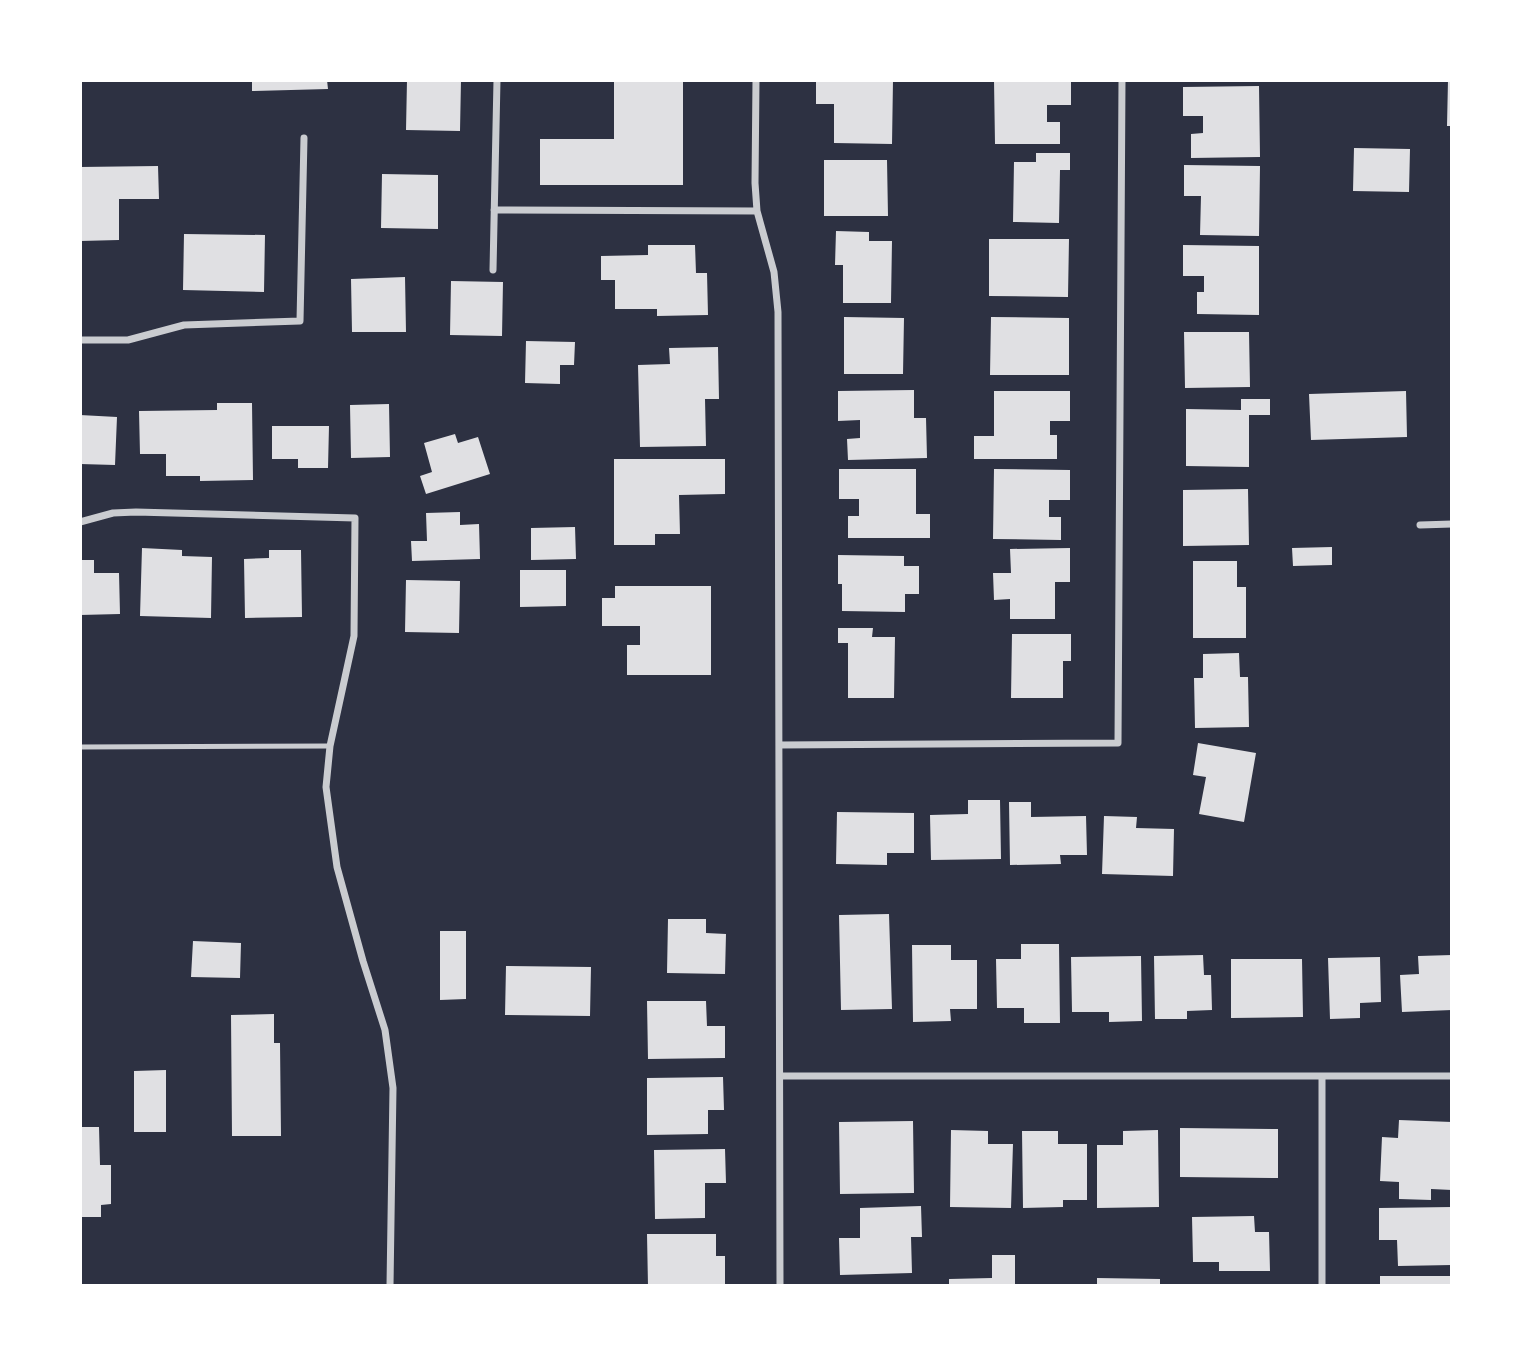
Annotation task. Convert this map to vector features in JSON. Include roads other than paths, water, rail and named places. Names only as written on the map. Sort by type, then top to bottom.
[{"type":"street","points":[[493,270],[497,80]]},
{"type":"street","points":[[755,80],[757,211],[775,272],[778,312],[780,1286]]},
{"type":"street","points":[[779,745],[1118,743],[1122,80]]},
{"type":"street","points":[[80,341],[128,340],[184,324],[300,321],[304,138]]},
{"type":"street","points":[[494,210],[757,211]]},
{"type":"street","points":[[80,523],[113,513],[136,512],[355,518],[354,636],[330,746],[326,787],[337,867],[385,1030],[393,1088],[390,1286]]},
{"type":"street","points":[[1420,524],[1451,524]]},
{"type":"street","points":[[780,1076],[1451,1076]]},
{"type":"street","points":[[1322,1076],[1322,1286]]},
{"type":"lane","points":[[80,747],[330,746]]}]
